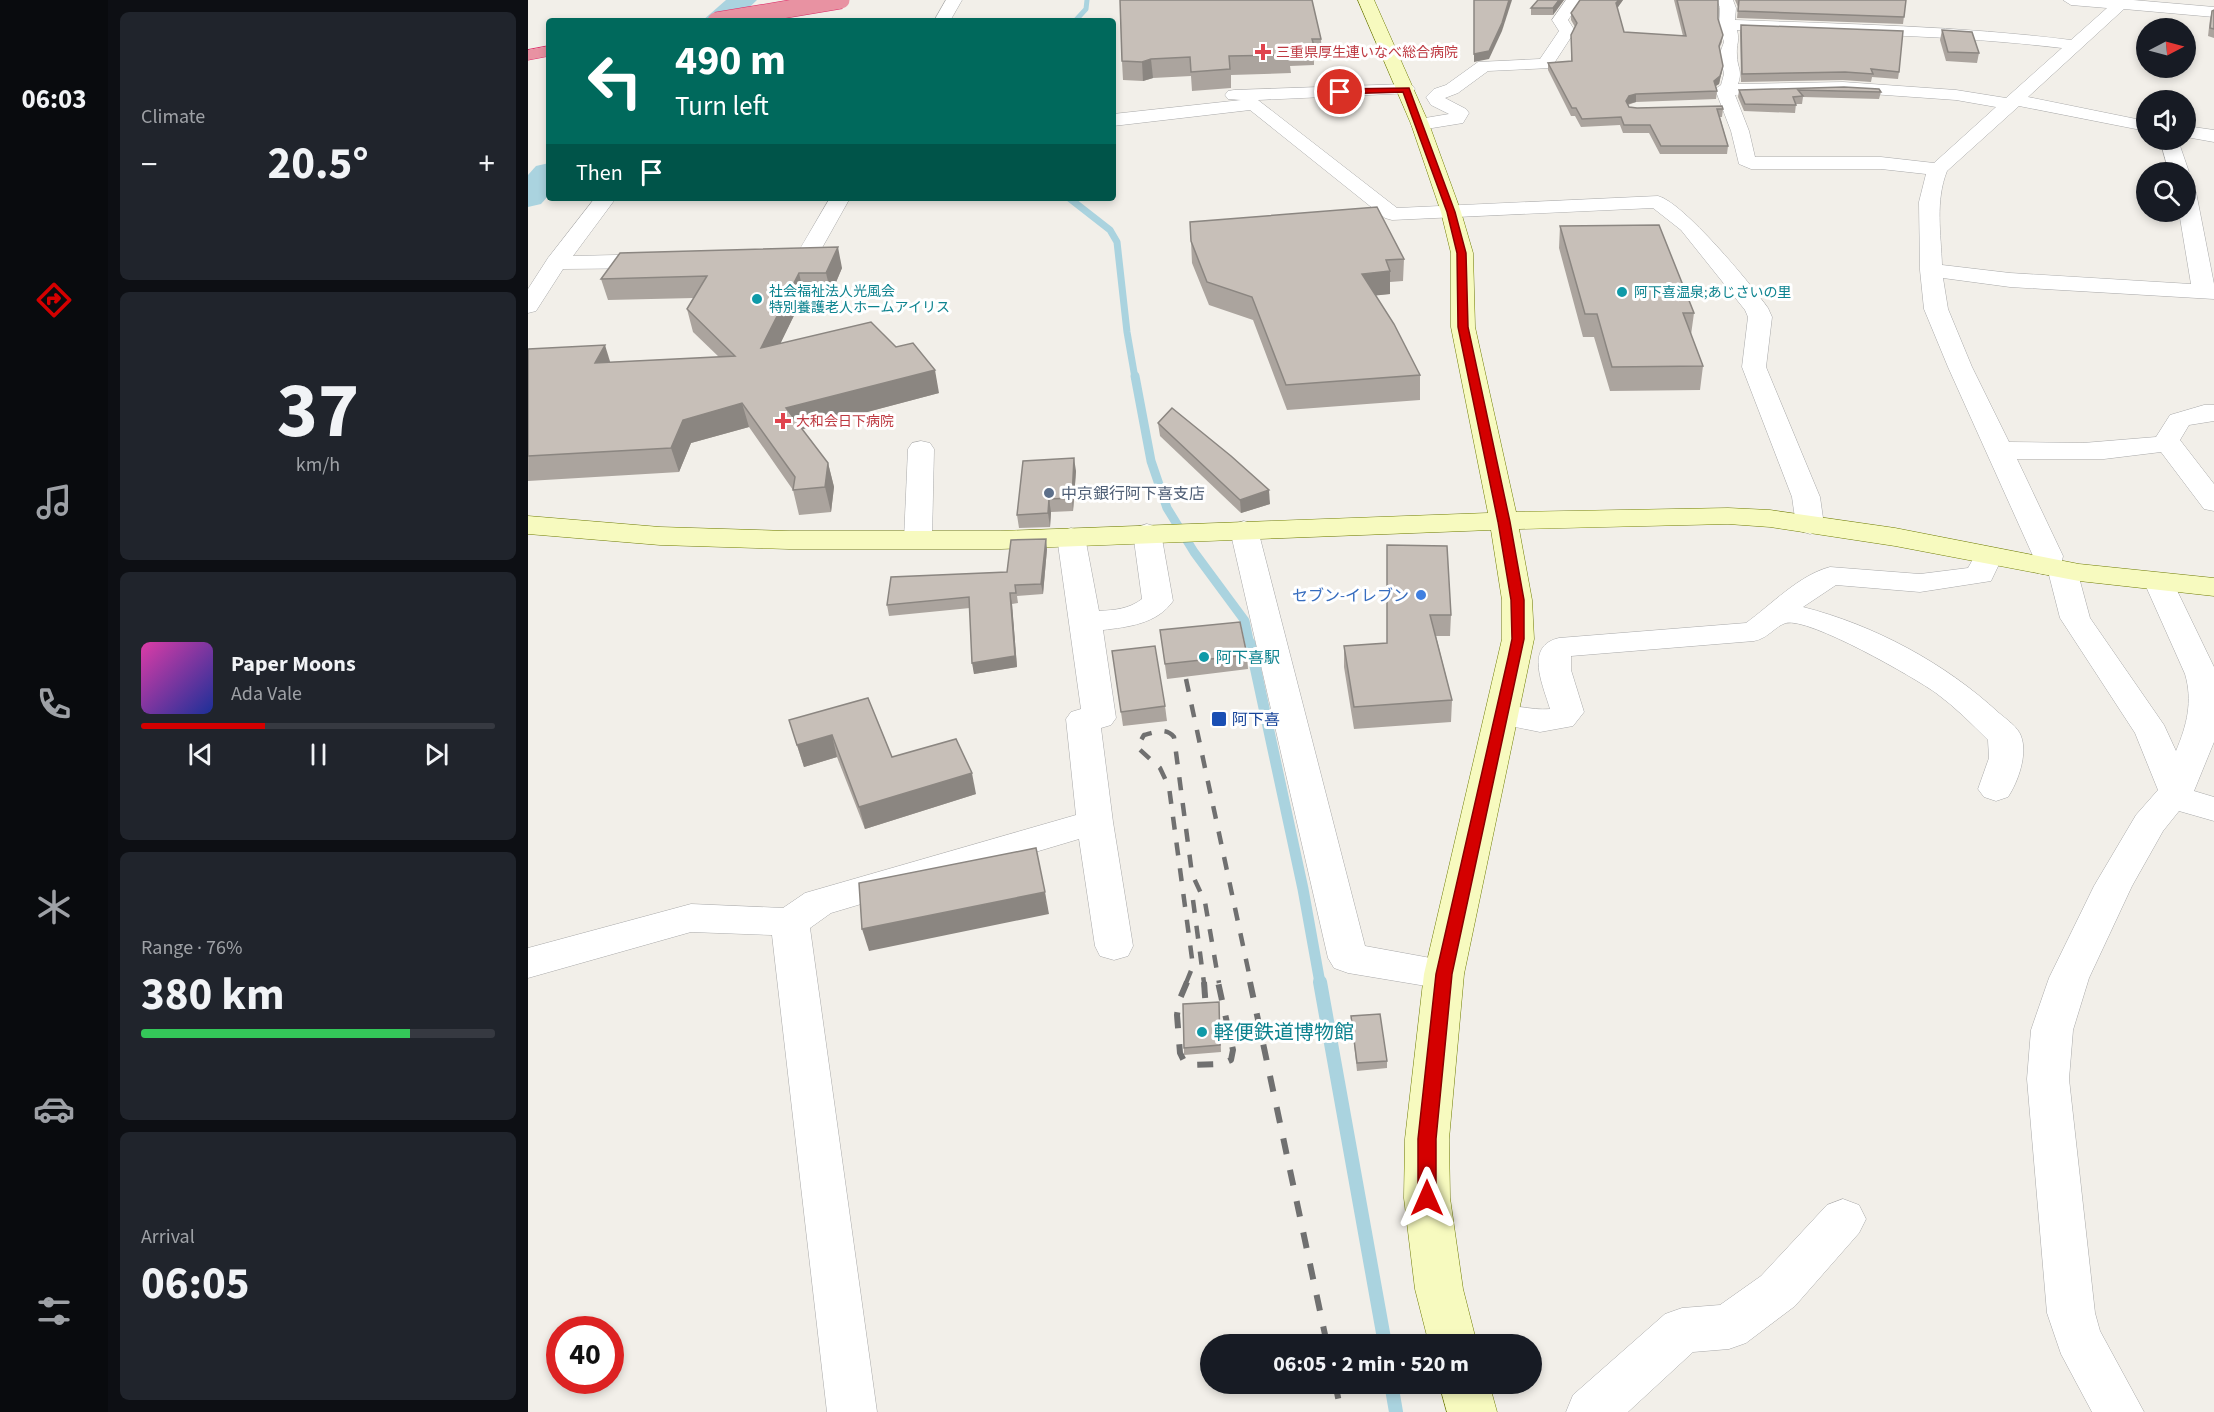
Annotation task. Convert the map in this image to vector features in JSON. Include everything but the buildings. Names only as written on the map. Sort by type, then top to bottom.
[{"type":"highway","points":[[734,18],[841,0]]},
{"type":"highway","points":[[528,55],[546,52]]},
{"type":"street","points":[[782,18],[805,0]]},
{"type":"street","points":[[944,18],[954,0]]},
{"type":"street","points":[[1365,0],[1420,124],[1451,212],[1462,253],[1463,327],[1504,522],[1517,600],[1518,639],[1503,716],[1444,974],[1427,1139],[1427,1198],[1438,1289],[1450,1334]]},
{"type":"street","points":[[1420,124],[1456,119],[1460,113],[1437,101],[1435,97],[1452,89],[1484,66],[1545,64],[1567,31],[1560,20],[1574,0]]},
{"type":"street","points":[[1722,101],[1733,74],[1728,53],[1732,42],[1726,25],[1728,8],[1725,0]]},
{"type":"street","points":[[2071,0],[2118,6],[2214,12]]},
{"type":"street","points":[[2118,6],[2160,18]]},
{"type":"street","points":[[2118,6],[1938,169],[1932,183],[1929,202],[1931,270],[1936,309],[2055,568],[2075,618],[2152,733],[2174,794]]},
{"type":"street","points":[[2013,23],[2048,40]]},
{"type":"street","points":[[1726,25],[1877,29],[2048,40],[2075,45]]},
{"type":"street","points":[[1722,101],[1843,87],[1956,95],[2013,102],[2136,124]]},
{"type":"street","points":[[1152,98],[1406,89]]},
{"type":"street","points":[[1722,101],[1740,131],[1746,160],[1751,162],[1881,163],[1938,169]]},
{"type":"street","points":[[1116,120],[1254,104],[1392,214],[1658,202],[1671,210],[1688,226],[1756,308],[1760,317],[1754,367],[1806,497],[1810,525]]},
{"type":"street","points":[[2196,128],[2214,116]]},
{"type":"street","points":[[2196,133],[2214,136]]},
{"type":"street","points":[[528,306],[556,263],[604,201]]},
{"type":"street","points":[[758,260],[805,259],[838,201]]},
{"type":"street","points":[[1931,270],[2010,280],[2209,291],[2193,222]]},
{"type":"street","points":[[556,263],[675,261]]},
{"type":"street","points":[[2167,443],[2179,420],[2204,413],[2214,413]]},
{"type":"street","points":[[1999,450],[2087,453],[2139,449],[2167,443]]},
{"type":"street","points":[[2167,443],[2177,452],[2214,503]]},
{"type":"street","points":[[918,539],[921,449]]},
{"type":"street","points":[[528,525],[719,538],[789,540],[1071,537],[1690,516],[1752,517],[2055,568],[2214,587]]},
{"type":"street","points":[[1244,530],[1348,958],[1444,974]]},
{"type":"street","points":[[1086,622],[1131,617],[1151,608],[1158,601],[1160,533]]},
{"type":"street","points":[[1071,537],[1086,622],[1099,718],[1083,718],[1095,822],[1114,946]]},
{"type":"street","points":[[1503,716],[1539,722],[1561,719],[1567,712],[1555,670],[1555,652],[1559,646],[1754,632],[1781,614],[1785,605],[1830,576],[1920,583],[1980,575],[1988,556]]},
{"type":"street","points":[[2119,1412],[2078,1338],[2071,1313],[2048,1079],[2052,1030],[2069,978],[2113,886],[2149,824],[2174,794],[2204,725],[2206,690],[2201,674],[2159,582]]},
{"type":"street","points":[[1781,614],[1808,616],[1847,632],[1917,668],[1965,700],[2005,737],[2006,758],[1996,789]]},
{"type":"street","points":[[2174,794],[2214,808]]},
{"type":"street","points":[[528,963],[692,918],[790,922],[818,903],[1095,822]]},
{"type":"street","points":[[790,922],[852,1412]]},
{"type":"street","points":[[1591,1412],[1682,1330],[1728,1327],[1778,1291],[1843,1219]]},
{"type":"street","points":[[1467,1394],[1472,1412]]},
{"type":"waterway","points":[[721,18],[743,0]]},
{"type":"waterway","points":[[1078,18],[1086,9],[1087,0]]},
{"type":"waterway","points":[[528,196],[546,177]]},
{"type":"waterway","points":[[1073,201],[1110,230],[1117,242],[1127,332],[1135,378]]},
{"type":"waterway","points":[[1135,376],[1151,461],[1167,508],[1194,552],[1245,621],[1250,645]]},
{"type":"waterway","points":[[1250,643],[1303,889],[1320,983]]},
{"type":"waterway","points":[[1320,982],[1383,1334]]},
{"type":"waterway","points":[[1393,1394],[1396,1412]]},
{"type":"railway","points":[[1186,679],[1251,983]]},
{"type":"railway","points":[[1186,983],[1193,966],[1169,787],[1160,768],[1137,747],[1144,735],[1160,731],[1167,732],[1174,737],[1192,874],[1205,902],[1219,983]]},
{"type":"railway","points":[[1193,900],[1204,983]]},
{"type":"railway","points":[[1187,982],[1179,1001],[1177,1015],[1180,1053],[1184,1061],[1192,1065],[1222,1064],[1231,1060],[1233,1050],[1218,982]]},
{"type":"railway","points":[[1204,982],[1206,1010]]},
{"type":"railway","points":[[1250,982],[1325,1334]]},
{"type":"railway","points":[[1337,1394],[1341,1412]]},
{"type":"place","name":"三重県厚生連いなべ総合病院","points":[[1263,52]]},
{"type":"place","name":"阿下喜温泉;あじさいの里","points":[[1622,292]]},
{"type":"place","name":"社会福祉法人光風会 特別養護老人ホームアイリス","points":[[757,299]]},
{"type":"place","name":"大和会日下病院","points":[[783,421]]},
{"type":"place","name":"中京銀行阿下喜支店","points":[[1049,493]]},
{"type":"place","name":"セブン-イレブン","points":[[1421,595]]},
{"type":"place","name":"阿下喜駅","points":[[1204,657]]},
{"type":"place","name":"阿下喜","points":[[1219,719]]},
{"type":"place","name":"軽便鉄道博物館","points":[[1202,1032]]},
{"type":"route","points":[[1340,92],[1406,89],[1451,212],[1462,253],[1463,327],[1504,522],[1517,600],[1518,639],[1444,974],[1427,1139],[1427,1198]]}]
